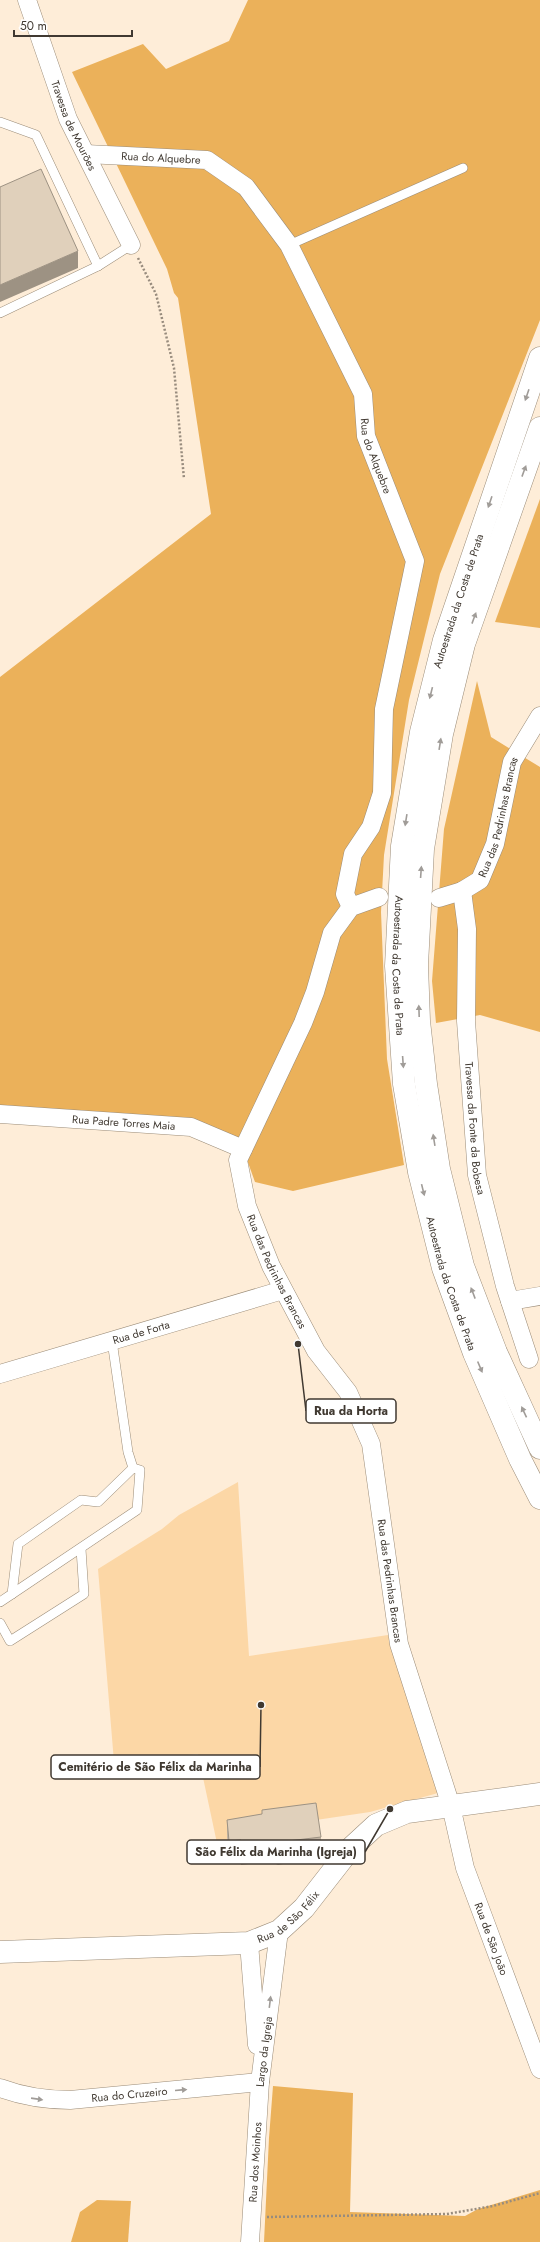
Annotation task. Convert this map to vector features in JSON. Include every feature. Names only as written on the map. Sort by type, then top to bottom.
[{"type":"main road","name":"Autoestrada da Costa de Prata","points":[[540,358],[444,640],[421,732],[402,846],[396,966],[404,1084],[418,1172],[443,1268],[477,1360],[520,1459],[540,1498]]},
{"type":"main road","name":"Autoestrada da Costa de Prata","points":[[540,428],[464,644],[442,734],[423,849],[417,965],[419,1021],[426,1084],[439,1169],[463,1266],[496,1352],[540,1448]]},
{"type":"main road","name":"Rua de São Félix","points":[[0,1952],[249,1944],[279,1931],[304,1908],[350,1849],[376,1825],[407,1812],[540,1794]]},
{"type":"street","name":"Travessa de Mourões","points":[[28,0],[68,119],[132,245]]},
{"type":"street","name":"Rua do Alquebre","points":[[86,154],[207,160],[246,187],[289,245],[363,394],[366,436],[416,561],[384,709],[382,793],[371,827],[353,854],[345,894],[351,907]]},
{"type":"street","name":"Rua das Pedrinhas Brancas","points":[[439,898],[462,891],[480,880],[495,844],[512,762],[540,716]]},
{"type":"street","name":"Travessa da Fonte da Bobesa","points":[[462,891],[467,929],[466,1021],[477,1174],[510,1301],[529,1359]]},
{"type":"street","points":[[351,907],[379,897]]},
{"type":"street","name":"Rua das Pedrinhas Brancas","points":[[351,907],[332,933],[314,992],[302,1023],[238,1160],[247,1206],[282,1290],[316,1351],[348,1392],[371,1444],[399,1644],[451,1806]]},
{"type":"street","name":"Rua Padre Torres Maia","points":[[0,1114],[191,1127],[244,1149]]},
{"type":"street","name":"Rua de Forta","points":[[0,1374],[282,1290]]},
{"type":"street","points":[[510,1301],[540,1296]]},
{"type":"street","name":"Rua de São João","points":[[451,1806],[465,1868],[540,2069]]},
{"type":"street","name":"Largo da Igreja","points":[[260,2082],[279,1931]]},
{"type":"street","name":"Largo da Igreja","points":[[249,1944],[260,2082]]},
{"type":"street","name":"Rua do Cruzeiro","points":[[0,2088],[24,2097],[48,2100],[70,2100],[260,2082]]},
{"type":"street","name":"Rua dos Moinhos","points":[[250,2242],[260,2082]]},
{"type":"lane","points":[[0,122],[36,135],[98,266]]},
{"type":"lane","points":[[289,245],[463,168]]},
{"type":"lane","points":[[0,313],[98,266],[132,245]]},
{"type":"lane","points":[[112,1341],[128,1452],[132,1468]]},
{"type":"lane","points":[[0,1602],[137,1510],[140,1470],[132,1468]]},
{"type":"lane","points":[[12,1594],[18,1544],[81,1500],[98,1502],[132,1468]]},
{"type":"lane","points":[[0,1623],[10,1642],[84,1594],[81,1549]]},
{"type":"path","points":[[132,245],[156,294],[174,368],[184,479]]},
{"type":"path","points":[[252,2217],[448,2214],[493,2206],[540,2193]]},
{"type":"shaded area","points":[[248,0],[540,0],[540,320],[440,574],[409,700],[384,855],[381,912],[387,1059],[404,1165],[293,1191],[255,1182],[246,1157],[131,1114],[0,1105],[0,677],[211,514],[178,298],[174,293],[167,269],[72,72],[143,44],[166,69],[229,41]]},
{"type":"shaded area","points":[[540,499],[540,628],[495,622]]},
{"type":"shaded area","points":[[477,681],[491,737],[540,767],[540,1032],[480,1015],[436,1023],[432,981],[444,829]]},
{"type":"shaded area","points":[[238,1482],[249,1656],[388,1635],[434,1769],[438,1793],[370,1812],[316,1820],[227,1837],[228,1847],[218,1848],[198,1754],[114,1762],[98,1569],[162,1529],[179,1515]]},
{"type":"shaded area","points":[[273,2086],[353,2093],[350,2212],[465,2216],[478,2209],[540,2190],[540,2242],[264,2242]]},
{"type":"shaded area","points":[[97,2200],[131,2201],[128,2242],[71,2242],[80,2212]]},
{"type":"building","points":[[41,169],[78,251],[0,285],[0,187]]},
{"type":"building","points":[[316,1803],[321,1837],[288,1841],[283,1847],[278,1848],[270,1844],[241,1848],[241,1840],[229,1841],[227,1820],[262,1814],[262,1810]]},
{"type":"place","name":"Rua da Horta","points":[[298,1344]]},
{"type":"place","name":"Cemitério de São Félix da Marinha","points":[[261,1705]]},
{"type":"place","name":"São Félix da Marinha (Igreja)","points":[[390,1809]]}]
